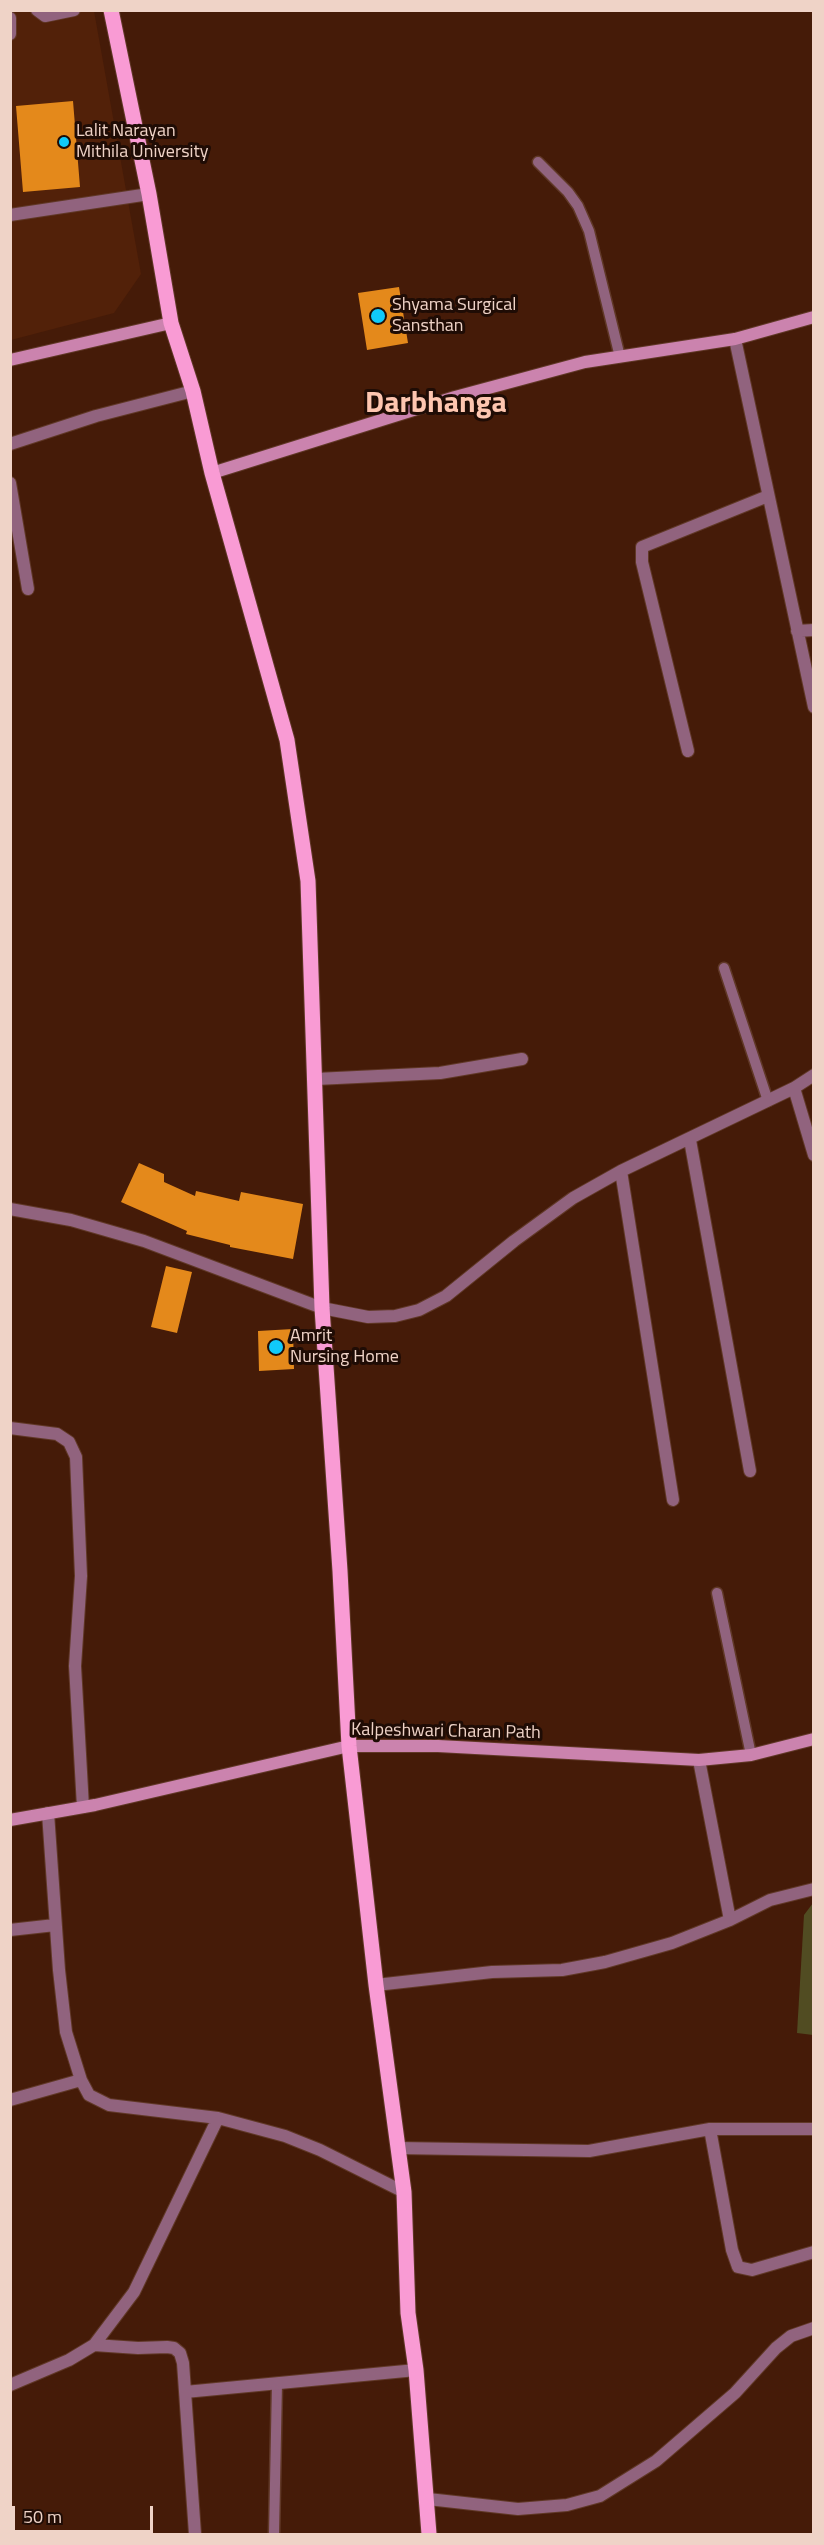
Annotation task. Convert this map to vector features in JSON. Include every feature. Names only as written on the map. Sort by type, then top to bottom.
[{"type":"main road","points":[[111,10],[149,194],[171,323],[193,391],[213,473],[287,740],[308,881],[322,1308],[350,1746],[376,1985],[404,2192],[408,2313],[416,2370],[428,2499],[429,2535]]},
{"type":"street","points":[[38,10],[45,16],[74,10]]},
{"type":"street","points":[[10,18],[10,34]]},
{"type":"street","points":[[10,215],[149,194]]},
{"type":"street","points":[[213,473],[454,397],[585,362],[735,339],[813,317]]},
{"type":"street","points":[[10,360],[171,323]]},
{"type":"street","points":[[735,339],[813,707]]},
{"type":"street","points":[[10,444],[96,417],[193,391]]},
{"type":"street","points":[[10,483],[28,589]]},
{"type":"street","points":[[688,751],[641,551],[647,544],[768,496]]},
{"type":"street","points":[[797,632],[813,630]]},
{"type":"street","points":[[316,1079],[441,1073],[522,1059]]},
{"type":"street","points":[[10,1209],[71,1220],[144,1241],[322,1308],[368,1317],[396,1316],[419,1310],[446,1296],[573,1198],[621,1171],[690,1140],[794,1088],[813,1075]]},
{"type":"street","points":[[794,1088],[813,1155]]},
{"type":"street","points":[[690,1140],[750,1471]]},
{"type":"street","points":[[621,1171],[673,1500]]},
{"type":"street","points":[[10,1428],[57,1434],[69,1442],[76,1457],[81,1576],[75,1666],[83,1807]]},
{"type":"street","name":"Kalpeshwari Charan Path","points":[[10,1820],[83,1807],[350,1746],[438,1746],[699,1760],[751,1755],[813,1739]]},
{"type":"street","points":[[699,1760],[730,1920]]},
{"type":"street","points":[[48,1813],[66,2032],[81,2080],[89,2094],[109,2104],[218,2118],[285,2136],[320,2150],[404,2192]]},
{"type":"street","points":[[376,1985],[492,1972],[562,1970],[605,1962],[672,1943],[730,1920],[770,1900],[813,1889]]},
{"type":"street","points":[[10,1930],[56,1924]]},
{"type":"street","points":[[10,2100],[81,2080]]},
{"type":"street","points":[[10,2385],[69,2360],[94,2345],[134,2292],[218,2118]]},
{"type":"street","points":[[710,2129],[734,2261],[738,2267],[752,2270],[813,2252]]},
{"type":"street","points":[[398,2148],[589,2151],[710,2129],[813,2129]]},
{"type":"street","points":[[428,2499],[518,2509],[567,2505],[600,2496],[656,2461],[735,2393],[790,2336],[813,2328]]},
{"type":"street","points":[[94,2345],[174,2348],[180,2353],[183,2363],[195,2535]]},
{"type":"street","points":[[185,2392],[416,2370]]},
{"type":"lane","points":[[538,162],[568,192],[578,206],[589,231],[620,357]]},
{"type":"lane","points":[[724,968],[768,1101]]},
{"type":"lane","points":[[717,1593],[751,1755]]},
{"type":"lane","points":[[274,2535],[277,2383]]},
{"type":"shaded area","name":"Lalit Narayan Mithila University","points":[[11,11],[94,11],[141,274],[114,313],[11,340]]},
{"type":"shaded area","points":[[813,1903],[813,2035],[797,2033],[804,1915]]},
{"type":"building","points":[[73,101],[80,187],[23,192],[16,106]]},
{"type":"building","points":[[399,287],[408,343],[367,350],[358,293]]},
{"type":"building","points":[[139,1163],[164,1174],[164,1182],[195,1196],[196,1191],[239,1201],[241,1192],[303,1204],[293,1259],[230,1247],[230,1245],[186,1234],[187,1231],[121,1202]]},
{"type":"building","points":[[166,1266],[192,1272],[177,1333],[151,1327]]},
{"type":"building","points":[[293,1329],[294,1369],[259,1371],[258,1331]]},
{"type":"place","name":"Lalit Narayan Mithila University","points":[[64,142]]},
{"type":"place","name":"Shyama Surgical Sansthan","points":[[378,316]]},
{"type":"place","name":"Amrit Nursing Home","points":[[276,1347]]},
{"type":"district","name":"Darbhanga","points":[[436,405]]}]
